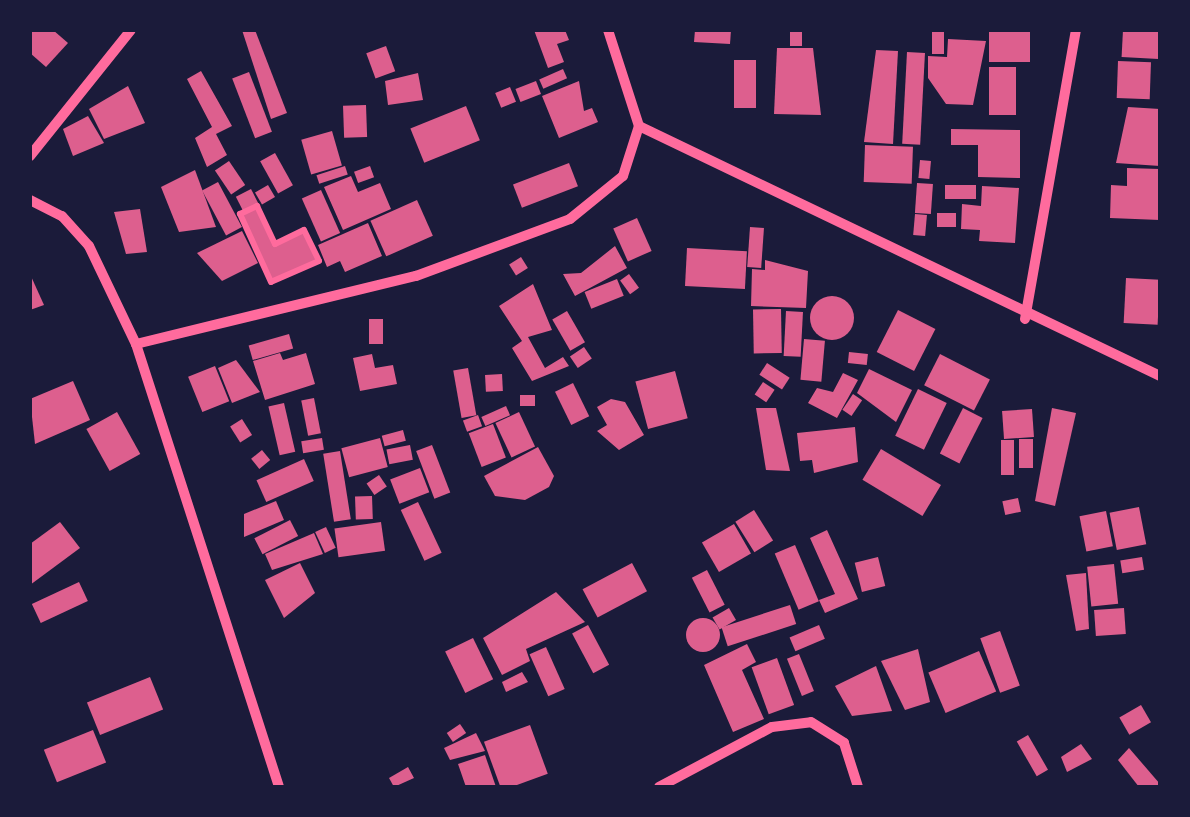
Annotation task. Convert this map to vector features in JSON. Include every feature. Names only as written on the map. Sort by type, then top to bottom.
[{"type":"street","points":[[30,156],[131,30]]},
{"type":"street","points":[[136,344],[416,276],[570,219],[623,176],[639,126],[608,30]]},
{"type":"street","points":[[1025,319],[1076,30]]},
{"type":"street","points":[[639,126],[1025,319],[1160,376]]},
{"type":"street","points":[[30,200],[62,216],[89,246],[136,344],[279,787]]},
{"type":"street","points":[[659,787],[772,727],[810,722],[844,743],[858,787]]},
{"type":"lane","points":[[258,206],[275,244],[304,230],[319,260],[271,282],[240,214],[258,206]]},
{"type":"building","points":[[30,30],[53,30],[68,43],[46,67],[30,53]]},
{"type":"building","points":[[242,30],[255,30],[287,113],[271,119]]},
{"type":"building","points":[[534,30],[565,30],[569,40],[557,44],[564,62],[548,68]]},
{"type":"building","points":[[695,30],[731,30],[730,44],[694,42]]},
{"type":"building","points":[[790,30],[802,30],[802,46],[790,46]]},
{"type":"building","points":[[932,30],[944,30],[944,54],[932,54]]},
{"type":"building","points":[[989,30],[1030,30],[1030,62],[989,62]]},
{"type":"building","points":[[1123,30],[1160,32],[1159,59],[1122,57]]},
{"type":"building","points":[[948,39],[986,41],[973,105],[946,104],[928,78],[928,56],[947,57]]},
{"type":"building","points":[[386,46],[395,71],[376,79],[366,53]]},
{"type":"building","points":[[777,48],[813,48],[821,115],[774,114]]},
{"type":"building","points":[[876,50],[898,51],[893,144],[864,142]]},
{"type":"building","points":[[907,52],[925,53],[920,145],[902,144]]},
{"type":"building","points":[[734,60],[756,60],[756,108],[734,108]]},
{"type":"building","points":[[1118,61],[1151,62],[1150,99],[1117,98]]},
{"type":"building","points":[[989,67],[1016,67],[1016,115],[989,115]]},
{"type":"building","points":[[563,69],[567,78],[543,89],[539,80]]},
{"type":"building","points":[[201,71],[232,126],[216,134],[227,155],[207,167],[195,138],[212,127],[187,79]]},
{"type":"building","points":[[249,72],[272,132],[255,138],[232,78]]},
{"type":"building","points":[[418,73],[423,100],[388,105],[385,81]]},
{"type":"building","points":[[536,81],[541,94],[520,102],[515,89]]},
{"type":"building","points":[[579,81],[584,111],[592,108],[598,122],[559,138],[542,96]]},
{"type":"building","points":[[128,86],[145,123],[104,139],[89,109]]},
{"type":"building","points":[[510,87],[516,102],[501,108],[495,93]]},
{"type":"building","points":[[366,105],[367,137],[344,138],[343,106]]},
{"type":"building","points":[[466,106],[480,140],[424,163],[410,128]]},
{"type":"building","points":[[1128,107],[1160,109],[1160,166],[1116,163]]},
{"type":"building","points":[[88,116],[104,143],[73,156],[63,129]]},
{"type":"building","points":[[951,129],[1020,130],[1020,178],[978,177],[978,145],[951,145]]},
{"type":"building","points":[[332,131],[342,166],[311,174],[301,140]]},
{"type":"building","points":[[865,145],[913,147],[912,184],[864,182]]},
{"type":"building","points":[[275,153],[293,185],[278,194],[260,161]]},
{"type":"building","points":[[920,160],[931,161],[929,179],[918,178]]},
{"type":"building","points":[[229,161],[245,185],[231,195],[215,171]]},
{"type":"building","points":[[569,163],[578,186],[522,208],[513,185]]},
{"type":"building","points":[[345,166],[348,175],[319,184],[316,175]]},
{"type":"building","points":[[370,166],[374,177],[358,183],[354,172]]},
{"type":"building","points":[[1127,168],[1160,169],[1160,220],[1110,218],[1111,185],[1127,186]]},
{"type":"building","points":[[195,170],[216,227],[179,232],[161,187]]},
{"type":"building","points":[[351,176],[358,192],[380,183],[391,209],[343,230],[324,187]]},
{"type":"building","points":[[218,182],[242,227],[226,235],[202,190]]},
{"type":"building","points":[[917,183],[933,184],[931,214],[915,213]]},
{"type":"building","points":[[268,185],[275,197],[262,205],[255,193]]},
{"type":"building","points":[[945,185],[976,185],[976,199],[945,199]]},
{"type":"building","points":[[982,186],[1019,188],[1015,243],[979,241],[980,230],[961,229],[962,204],[981,206]]},
{"type":"building","points":[[251,189],[258,203],[243,211],[236,197]]},
{"type":"building","points":[[321,190],[340,233],[321,241],[302,199]]},
{"type":"building","points":[[417,200],[433,236],[386,256],[370,221]]},
{"type":"building","points":[[257,206],[275,244],[304,230],[319,261],[271,282],[240,214]]},
{"type":"building","points":[[140,209],[147,252],[126,254],[114,212]]},
{"type":"building","points":[[937,213],[956,213],[956,227],[937,227]]},
{"type":"building","points":[[915,214],[927,215],[925,236],[913,235]]},
{"type":"building","points":[[637,218],[652,251],[628,261],[613,229]]},
{"type":"building","points":[[368,223],[382,256],[345,272],[340,261],[327,267],[318,245]]},
{"type":"building","points":[[750,227],[764,228],[761,268],[747,267]]},
{"type":"building","points":[[242,231],[258,263],[222,281],[197,253]]},
{"type":"building","points":[[615,246],[627,268],[575,296],[563,274],[581,273]]},
{"type":"building","points":[[687,248],[747,251],[745,289],[685,286]]},
{"type":"building","points":[[521,257],[528,268],[516,275],[509,264]]},
{"type":"building","points":[[765,260],[808,271],[806,308],[751,306],[752,269],[765,270]]},
{"type":"building","points":[[30,274],[44,305],[30,310]]},
{"type":"building","points":[[629,274],[639,288],[630,294],[620,280]]},
{"type":"building","points":[[1126,278],[1160,280],[1158,325],[1124,323]]},
{"type":"building","points":[[617,279],[624,296],[591,309],[585,292]]},
{"type":"building","points":[[533,284],[552,330],[528,337],[545,368],[563,357],[569,366],[532,381],[512,348],[522,341],[499,306]]},
{"type":"building","points":[[832,296],[847,303],[854,318],[847,333],[832,340],[817,333],[810,318],[817,303]]},
{"type":"building","points":[[753,309],[781,309],[782,353],[754,353]]},
{"type":"building","points":[[898,310],[935,329],[914,371],[877,352]]},
{"type":"building","points":[[567,311],[585,342],[570,351],[552,320]]},
{"type":"building","points":[[786,311],[803,312],[801,357],[784,356]]},
{"type":"building","points":[[369,319],[383,319],[383,344],[369,344]]},
{"type":"building","points":[[289,334],[293,348],[253,360],[249,346]]},
{"type":"building","points":[[804,339],[825,341],[821,382],[800,380]]},
{"type":"building","points":[[584,347],[592,359],[578,368],[570,357]]},
{"type":"building","points":[[849,352],[868,354],[867,365],[848,363]]},
{"type":"building","points":[[280,353],[283,360],[306,353],[315,384],[265,400],[253,361]]},
{"type":"building","points":[[372,354],[375,368],[393,365],[397,384],[360,391],[353,358]]},
{"type":"building","points":[[940,354],[990,379],[974,411],[924,385]]},
{"type":"building","points":[[236,360],[260,392],[232,403],[218,368]]},
{"type":"building","points":[[767,363],[790,378],[782,389],[759,375]]},
{"type":"building","points":[[215,366],[229,401],[202,412],[188,377]]},
{"type":"building","points":[[468,368],[476,415],[462,418],[453,371]]},
{"type":"building","points":[[869,369],[912,390],[896,422],[857,393]]},
{"type":"building","points":[[675,371],[688,418],[648,429],[635,382]]},
{"type":"building","points":[[843,373],[858,380],[837,418],[808,403],[817,388],[833,392]]},
{"type":"building","points":[[502,374],[503,391],[486,392],[485,375]]},
{"type":"building","points":[[73,381],[90,420],[35,444],[30,399]]},
{"type":"building","points":[[763,382],[775,390],[766,402],[755,394]]},
{"type":"building","points":[[573,383],[589,416],[571,425],[555,392]]},
{"type":"building","points":[[918,389],[947,403],[924,450],[895,436]]},
{"type":"building","points":[[853,394],[862,400],[851,416],[842,410]]},
{"type":"building","points":[[520,395],[535,395],[535,406],[520,406]]},
{"type":"building","points":[[314,398],[321,433],[308,436],[301,400]]},
{"type":"building","points":[[611,399],[625,402],[644,435],[619,450],[597,431],[607,425],[597,407]]},
{"type":"building","points":[[284,403],[295,452],[280,455],[268,407]]},
{"type":"building","points":[[506,406],[510,415],[485,426],[481,417]]},
{"type":"building","points":[[756,408],[776,408],[790,471],[766,470]]},
{"type":"building","points":[[963,408],[983,418],[959,463],[940,453]]},
{"type":"building","points":[[1052,408],[1076,413],[1055,506],[1035,501]]},
{"type":"building","points":[[1032,409],[1034,437],[1004,439],[1002,411]]},
{"type":"building","points":[[117,412],[140,454],[110,471],[86,429]]},
{"type":"building","points":[[519,412],[535,446],[511,457],[495,423]]},
{"type":"building","points":[[478,415],[482,426],[467,432],[463,420]]},
{"type":"building","points":[[242,419],[252,435],[240,443],[230,426]]},
{"type":"building","points":[[493,424],[506,458],[482,467],[469,433]]},
{"type":"building","points":[[855,427],[858,462],[814,473],[812,460],[800,461],[797,433]]},
{"type":"building","points":[[403,430],[406,441],[385,446],[382,436]]},
{"type":"building","points":[[322,438],[324,450],[303,453],[301,441]]},
{"type":"building","points":[[380,438],[388,467],[349,477],[341,448]]},
{"type":"building","points":[[1019,439],[1033,439],[1033,468],[1019,468]]},
{"type":"building","points":[[1001,440],[1014,440],[1014,475],[1001,475]]},
{"type":"building","points":[[410,445],[413,460],[389,464],[386,450]]},
{"type":"building","points":[[432,445],[450,493],[434,499],[416,451]]},
{"type":"building","points":[[538,447],[554,476],[549,487],[525,500],[495,496],[484,476]]},
{"type":"building","points":[[881,449],[941,485],[922,516],[862,480]]},
{"type":"building","points":[[262,450],[270,460],[259,469],[251,459]]},
{"type":"building","points":[[340,451],[351,519],[334,522],[323,454]]},
{"type":"building","points":[[304,459],[314,481],[266,502],[256,480]]},
{"type":"building","points":[[420,468],[429,492],[399,504],[390,479]]},
{"type":"building","points":[[379,475],[387,487],[374,495],[367,483]]},
{"type":"building","points":[[372,496],[373,519],[356,520],[355,497]]},
{"type":"building","points":[[1018,498],[1021,512],[1005,515],[1002,501]]},
{"type":"building","points":[[276,501],[284,520],[244,537],[244,514]]},
{"type":"building","points":[[418,502],[442,553],[424,561],[401,510]]},
{"type":"building","points":[[1139,507],[1146,544],[1117,550],[1110,513]]},
{"type":"building","points":[[754,510],[773,541],[754,552],[735,522]]},
{"type":"building","points":[[1106,511],[1113,546],[1086,551],[1079,516]]},
{"type":"building","points":[[290,520],[298,536],[263,554],[254,538]]},
{"type":"building","points":[[60,522],[80,548],[30,585],[30,544]]},
{"type":"building","points":[[381,522],[385,551],[338,557],[334,529]]},
{"type":"building","points":[[734,524],[751,553],[719,572],[702,542]]},
{"type":"building","points":[[326,527],[336,548],[325,553],[315,532]]},
{"type":"building","points":[[827,530],[858,599],[825,613],[819,600],[835,594],[810,538]]},
{"type":"building","points":[[314,533],[323,554],[272,570],[265,554]]},
{"type":"building","points":[[795,545],[819,601],[799,610],[775,554]]},
{"type":"building","points":[[878,557],[885,586],[862,592],[855,563]]},
{"type":"building","points":[[1142,557],[1144,570],[1122,573],[1120,560]]},
{"type":"building","points":[[300,563],[315,593],[284,618],[265,580]]},
{"type":"building","points":[[632,563],[647,591],[598,618],[583,589]]},
{"type":"building","points":[[1114,564],[1118,604],[1091,607],[1087,567]]},
{"type":"building","points":[[707,570],[725,605],[710,612],[692,578]]},
{"type":"building","points":[[1086,573],[1089,629],[1076,631],[1066,575]]},
{"type":"building","points":[[79,582],[88,601],[41,623],[32,604]]},
{"type":"building","points":[[556,592],[585,622],[526,649],[530,661],[502,675],[483,638]]},
{"type":"building","points":[[790,605],[796,624],[728,646],[722,627]]},
{"type":"building","points":[[729,608],[736,620],[720,630],[713,618]]},
{"type":"building","points":[[1124,608],[1126,634],[1096,636],[1094,610]]},
{"type":"building","points":[[703,618],[715,623],[720,635],[715,647],[703,652],[691,647],[686,635],[691,623]]},
{"type":"building","points":[[588,625],[609,665],[593,673],[572,633]]},
{"type":"building","points":[[819,625],[825,639],[795,651],[790,638]]},
{"type":"building","points":[[1000,631],[1020,686],[1000,693],[980,638]]},
{"type":"building","points":[[473,638],[493,679],[465,693],[445,652]]},
{"type":"building","points":[[747,644],[756,662],[742,670],[764,719],[733,732],[704,665]]},
{"type":"building","points":[[546,647],[565,689],[548,696],[530,654]]},
{"type":"building","points":[[918,649],[930,702],[905,710],[881,661]]},
{"type":"building","points":[[979,651],[996,692],[946,713],[928,672]]},
{"type":"building","points":[[799,654],[814,691],[802,696],[787,659]]},
{"type":"building","points":[[777,658],[794,705],[769,714],[752,667]]},
{"type":"building","points":[[876,666],[892,711],[852,716],[835,686]]},
{"type":"building","points":[[522,672],[528,682],[506,692],[502,682]]},
{"type":"building","points":[[150,677],[163,709],[100,735],[87,702]]},
{"type":"building","points":[[1141,705],[1151,722],[1129,735],[1119,718]]},
{"type":"building","points":[[460,724],[466,733],[453,742],[447,733]]},
{"type":"building","points":[[530,725],[548,774],[512,787],[500,787],[484,742]]},
{"type":"building","points":[[93,730],[106,762],[57,782],[44,750]]},
{"type":"building","points":[[476,733],[485,751],[450,760],[444,748]]},
{"type":"building","points":[[1028,735],[1048,770],[1037,776],[1017,742]]},
{"type":"building","points":[[1081,744],[1092,759],[1067,772],[1061,757]]},
{"type":"building","points":[[1129,748],[1160,787],[1139,787],[1118,760]]},
{"type":"building","points":[[485,755],[496,787],[466,787],[458,764]]},
{"type":"building","points":[[408,767],[414,778],[394,787],[389,778]]}]
